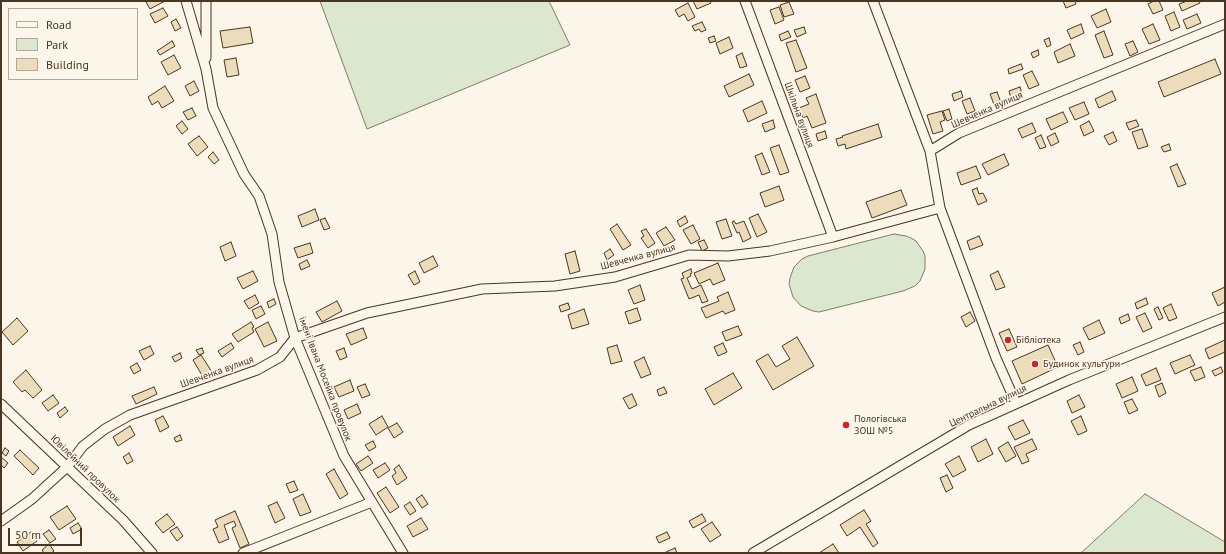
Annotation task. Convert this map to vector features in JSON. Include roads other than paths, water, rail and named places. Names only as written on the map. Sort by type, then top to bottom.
[{"type":"street","name":"імені Івана Мосейка провулок","points":[[186,1],[206,69],[213,108],[244,174],[259,196],[272,234],[279,282],[295,338],[344,456],[403,553]]},
{"type":"street","name":"імені Івана Мосейка провулок","points":[[206,1],[206,69]]},
{"type":"street","name":"Шкільна вулиця","points":[[745,1],[833,237]]},
{"type":"street","points":[[873,1],[930,151],[940,208],[996,358],[1016,404]]},
{"type":"street","name":"Шевченка вулиця","points":[[930,151],[959,133],[1225,24]]},
{"type":"street","name":"Шевченка вулиця","points":[[1,521],[32,499],[67,467],[83,446],[111,426],[130,415],[257,370],[280,358],[295,338],[367,313],[482,289],[556,286],[615,277],[689,255],[728,256],[770,251],[833,237],[940,208]]},
{"type":"street","name":"Центральна вулиця","points":[[753,553],[969,425],[1069,380],[1225,317]]},
{"type":"street","name":"Ювілейний провулок","points":[[1,404],[123,520],[152,553]]},
{"type":"street","points":[[243,553],[372,502]]},
{"type":"place","name":"Бібліотека","points":[[1008,340]]},
{"type":"place","name":"Будинок культури","points":[[1035,364]]},
{"type":"place","name":"Пологівська ЗОШ №5","points":[[846,425]]}]
